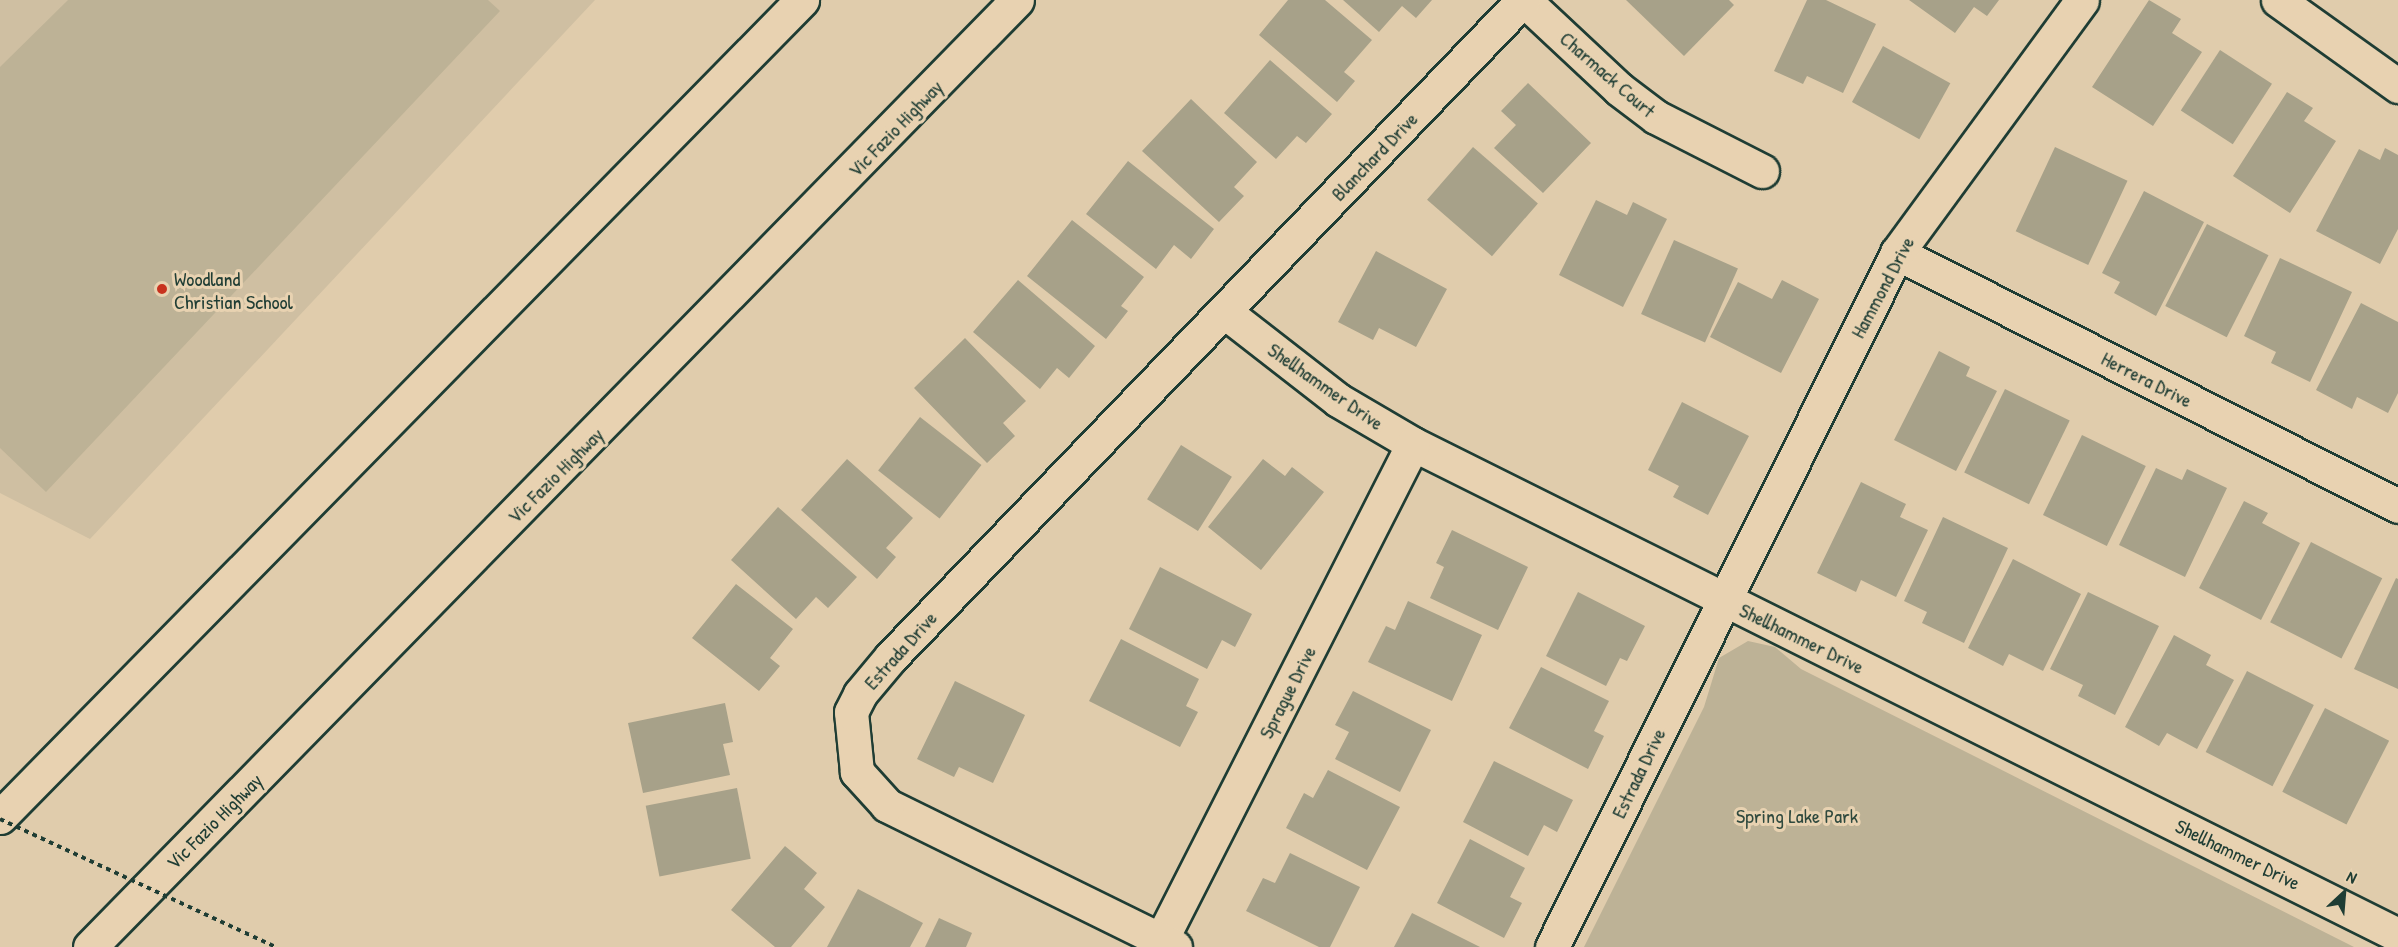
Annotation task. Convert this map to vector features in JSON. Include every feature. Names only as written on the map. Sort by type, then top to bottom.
[{"type":"main road","points":[[0,818],[802,0]]},
{"type":"main road","name":"Vic Fazio Highway","points":[[90,947],[1017,0]]},
{"type":"main road","name":"Charmack Court","points":[[1524,0],[1619,89],[1656,117],[1762,171]]},
{"type":"main road","name":"Blanchard Drive","points":[[1225,312],[1524,0]]},
{"type":"main road","name":"Hammond Drive","points":[[1724,599],[1897,253],[2082,0]]},
{"type":"main road","points":[[2278,0],[2398,86]]},
{"type":"main road","name":"Herrera Drive","points":[[1897,253],[2398,506]]},
{"type":"main road","name":"Shellhammer Drive","points":[[1225,312],[1338,400],[1413,444],[2398,935]]},
{"type":"main road","name":"Estrada Drive","points":[[1168,943],[887,805],[857,772],[850,729],[860,694],[891,657],[1225,312]]},
{"type":"main road","name":"Sprague Drive","points":[[1168,943],[1413,444]]},
{"type":"main road","name":"Estrada Drive","points":[[1552,947],[1724,599]]},
{"type":"path","points":[[0,818],[276,947]]},
{"type":"shaded area","name":"Woodland Christian School","points":[[0,0],[595,0],[90,539],[0,493]]},
{"type":"green space","name":"Woodland Christian School","points":[[68,0],[488,0],[500,11],[46,492],[0,448],[0,67]]},
{"type":"green space","name":"Spring Lake Park","points":[[1748,641],[1775,647],[1801,669],[2354,947],[1584,947],[1704,707],[1719,658]]},
{"type":"building","points":[[1288,0],[1325,0],[1372,40],[1344,72],[1355,81],[1337,102],[1259,35]]},
{"type":"building","points":[[1343,0],[1432,0],[1416,18],[1402,6],[1379,32]]},
{"type":"building","points":[[1626,0],[1729,0],[1734,5],[1684,56]]},
{"type":"building","points":[[1807,0],[1826,0],[1876,24],[1843,93],[1807,76],[1803,84],[1774,71]]},
{"type":"building","points":[[1909,0],[1999,0],[1987,16],[1974,7],[1955,33]]},
{"type":"building","points":[[2149,0],[2181,19],[2172,33],[2202,52],[2153,126],[2092,87]]},
{"type":"building","points":[[1883,46],[1950,83],[1919,139],[1852,102]]},
{"type":"building","points":[[2220,50],[2272,84],[2233,144],[2181,110]]},
{"type":"building","points":[[1270,60],[1332,114],[1306,143],[1297,136],[1276,159],[1224,113]]},
{"type":"building","points":[[1528,83],[1591,143],[1543,193],[1494,148],[1516,125],[1501,111]]},
{"type":"building","points":[[2287,92],[2313,108],[2304,121],[2336,141],[2290,213],[2233,176]]},
{"type":"building","points":[[1191,99],[1257,162],[1234,187],[1244,196],[1219,222],[1142,151]]},
{"type":"building","points":[[1473,147],[1538,203],[1492,256],[1427,200]]},
{"type":"building","points":[[2055,147],[2128,181],[2088,265],[2016,231]]},
{"type":"building","points":[[2385,148],[2398,155],[2398,229],[2380,264],[2316,231],[2359,149],[2380,160]]},
{"type":"building","points":[[1128,161],[1214,229],[1191,259],[1174,245],[1156,269],[1086,214]]},
{"type":"building","points":[[2144,191],[2204,222],[2156,316],[2114,293],[2120,282],[2102,273]]},
{"type":"building","points":[[1596,200],[1627,215],[1633,202],[1667,219],[1623,307],[1559,275]]},
{"type":"building","points":[[1072,220],[1144,277],[1121,306],[1128,311],[1106,339],[1027,276]]},
{"type":"building","points":[[2207,224],[2268,255],[2227,337],[2165,306]]},
{"type":"building","points":[[1674,240],[1738,268],[1705,342],[1641,314]]},
{"type":"building","points":[[1376,251],[1447,289],[1416,347],[1379,328],[1373,340],[1338,322]]},
{"type":"building","points":[[2280,258],[2352,292],[2310,382],[2271,363],[2276,352],[2244,336]]},
{"type":"building","points":[[1018,280],[1095,346],[1069,378],[1057,368],[1040,389],[973,332]]},
{"type":"building","points":[[1782,280],[1819,299],[1781,373],[1710,337],[1738,282],[1772,299]]},
{"type":"building","points":[[2361,303],[2398,322],[2398,393],[2388,413],[2357,397],[2352,409],[2316,390]]},
{"type":"building","points":[[965,338],[1026,401],[1003,423],[1015,436],[987,463],[914,388]]},
{"type":"building","points":[[1939,351],[1970,367],[1966,376],[1997,391],[1956,471],[1894,440]]},
{"type":"building","points":[[2005,389],[2070,421],[2029,504],[1964,473]]},
{"type":"building","points":[[1682,402],[1749,436],[1708,515],[1673,497],[1679,486],[1648,470]]},
{"type":"building","points":[[920,417],[981,465],[940,519],[878,471]]},
{"type":"building","points":[[2082,435],[2146,466],[2107,546],[2043,515]]},
{"type":"building","points":[[1181,445],[1232,477],[1198,531],[1147,499]]},
{"type":"building","points":[[847,459],[913,518],[886,548],[896,557],[877,579],[801,510]]},
{"type":"building","points":[[1263,459],[1285,476],[1292,467],[1324,492],[1261,570],[1208,527]]},
{"type":"building","points":[[2156,468],[2182,480],[2187,469],[2227,488],[2185,577],[2119,545]]},
{"type":"building","points":[[1861,482],[1906,504],[1900,517],[1928,530],[1896,597],[1861,580],[1856,592],[1817,573]]},
{"type":"building","points":[[2244,501],[2268,513],[2262,523],[2300,543],[2261,620],[2199,588]]},
{"type":"building","points":[[778,507],[857,577],[828,608],[816,597],[796,619],[731,560]]},
{"type":"building","points":[[1943,517],[2008,548],[1964,643],[1922,623],[1927,612],[1904,601]]},
{"type":"building","points":[[1452,530],[1528,567],[1498,630],[1430,598],[1444,567],[1436,563]]},
{"type":"building","points":[[2311,542],[2382,578],[2341,659],[2270,622]]},
{"type":"building","points":[[2013,559],[2081,594],[2043,671],[2009,654],[2003,666],[1968,648]]},
{"type":"building","points":[[1160,567],[1252,614],[1235,647],[1222,640],[1207,669],[1129,629]]},
{"type":"building","points":[[2396,578],[2398,579],[2398,689],[2354,669]]},
{"type":"building","points":[[736,584],[793,629],[770,658],[780,666],[759,691],[692,638]]},
{"type":"building","points":[[1578,592],[1645,626],[1627,661],[1620,658],[1606,686],[1546,656]]},
{"type":"building","points":[[2088,592],[2159,626],[2115,715],[2078,696],[2083,685],[2050,669]]},
{"type":"building","points":[[1408,601],[1482,635],[1452,701],[1368,662],[1386,626],[1395,630]]},
{"type":"building","points":[[2174,635],[2211,655],[2206,665],[2234,680],[2197,749],[2167,733],[2159,746],[2125,727]]},
{"type":"building","points":[[1121,639],[1199,679],[1186,706],[1198,712],[1180,747],[1089,701]]},
{"type":"building","points":[[1541,667],[1609,701],[1594,731],[1604,736],[1588,769],[1509,728]]},
{"type":"building","points":[[2247,671],[2314,705],[2273,786],[2206,752]]},
{"type":"building","points":[[955,681],[1025,715],[993,783],[959,767],[954,777],[917,759]]},
{"type":"building","points":[[1353,691],[1431,730],[1400,792],[1335,759],[1349,732],[1335,725]]},
{"type":"building","points":[[725,703],[733,742],[723,744],[730,775],[643,793],[628,723]]},
{"type":"building","points":[[2325,708],[2389,741],[2346,824],[2282,792]]},
{"type":"building","points":[[1494,761],[1573,800],[1557,832],[1544,825],[1528,856],[1463,822]]},
{"type":"building","points":[[1328,770],[1400,807],[1367,870],[1286,828],[1304,793],[1313,798]]},
{"type":"building","points":[[737,788],[751,859],[659,876],[646,806]]},
{"type":"building","points":[[1470,839],[1525,868],[1510,897],[1522,903],[1504,938],[1437,903]]},
{"type":"building","points":[[785,846],[817,873],[804,889],[825,907],[791,947],[775,947],[731,910]]},
{"type":"building","points":[[1290,853],[1360,887],[1330,947],[1319,947],[1246,911],[1263,878],[1275,883]]},
{"type":"building","points":[[858,889],[923,923],[910,947],[827,947]]},
{"type":"building","points":[[1412,913],[1480,947],[1394,947]]},
{"type":"building","points":[[939,918],[972,933],[966,947],[925,947]]},
{"type":"place","name":"Woodland Christian School","points":[[162,289]]}]
